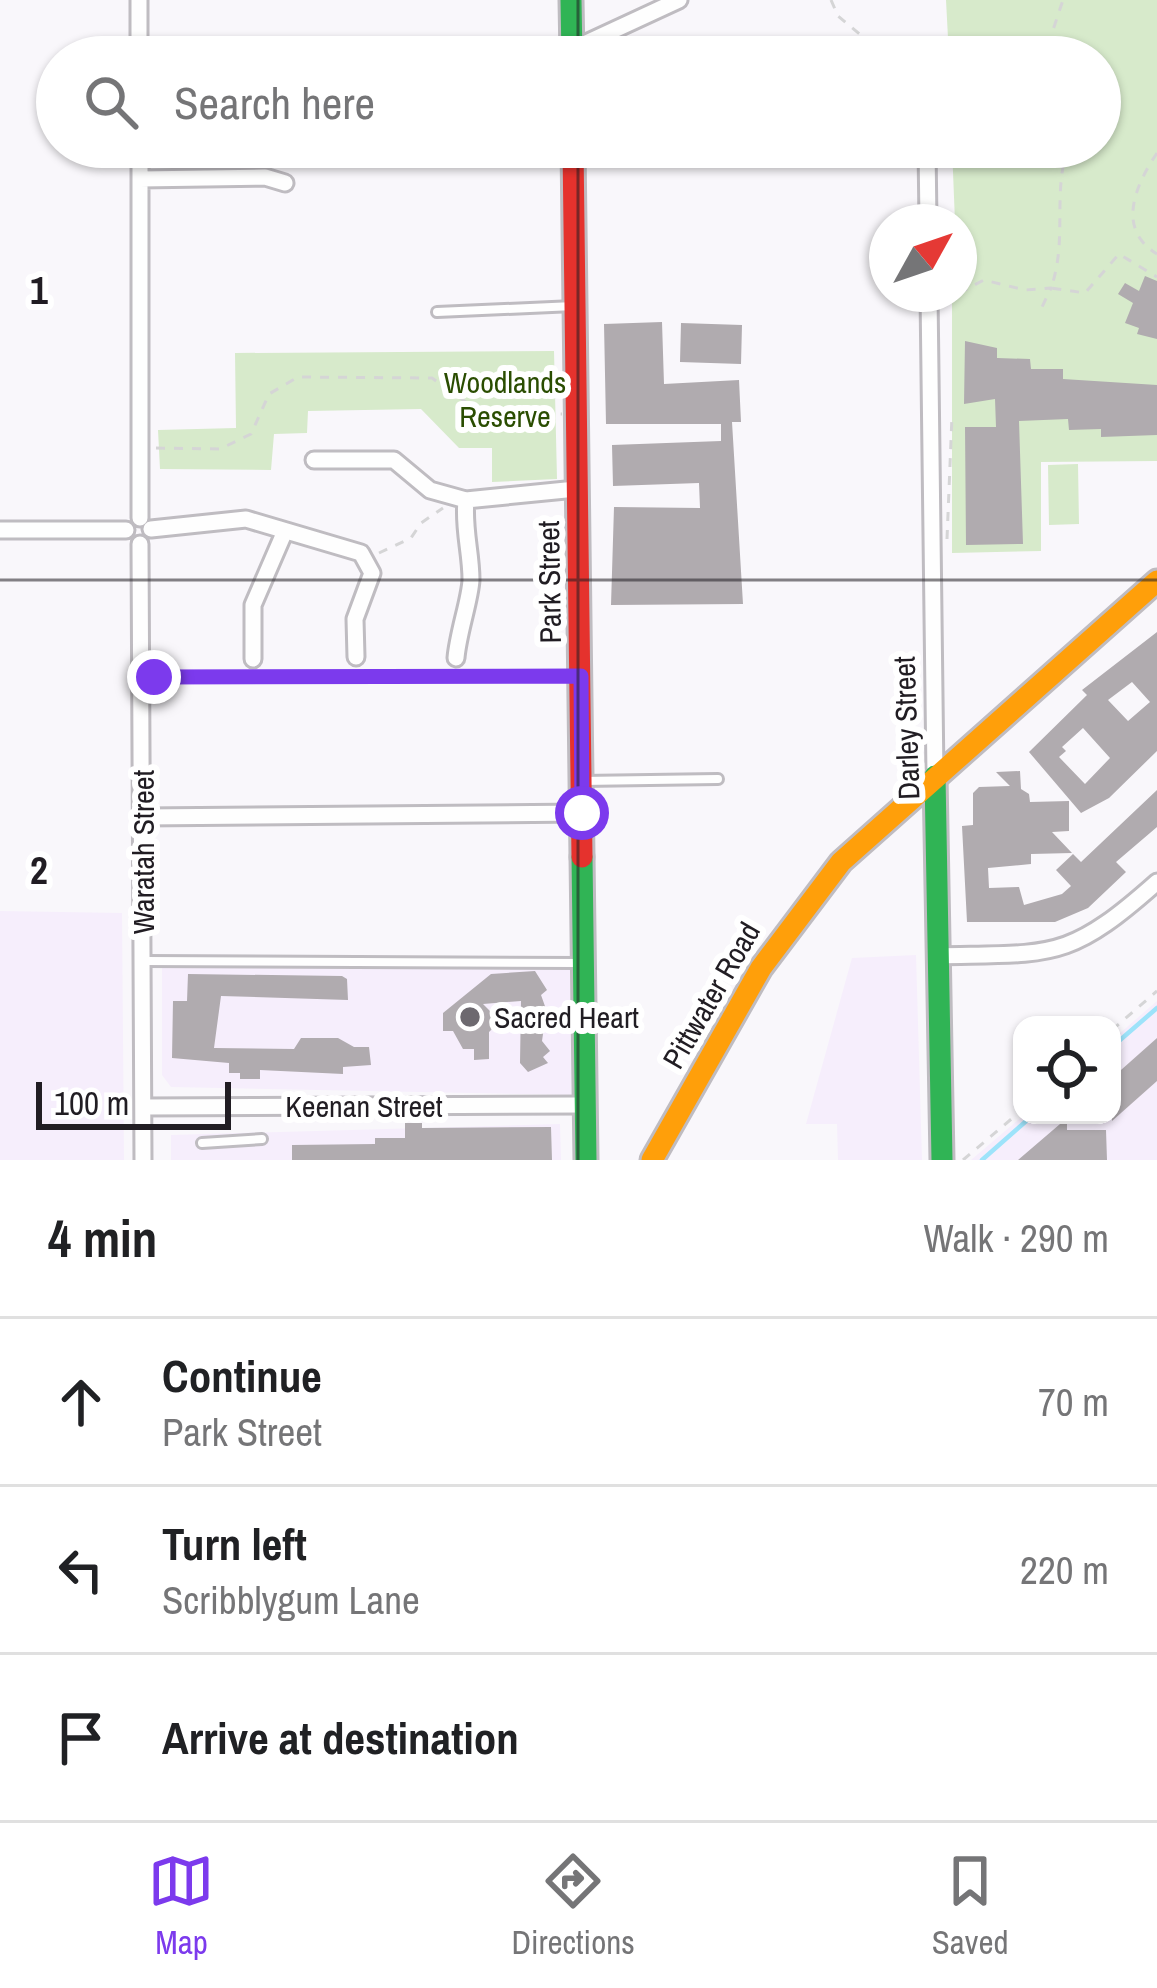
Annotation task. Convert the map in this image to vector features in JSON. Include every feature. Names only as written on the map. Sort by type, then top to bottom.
[{"type":"main road","points":[[571,0],[572,36]]},
{"type":"main road","name":"Park Street","points":[[573,168],[586,1160]]},
{"type":"main road","name":"Pittwater Road","points":[[652,1160],[763,958],[798,910],[841,862],[1157,581]]},
{"type":"main road","name":"Darley Street","points":[[935,776],[942,1160]]},
{"type":"street","points":[[139,0],[139,36]]},
{"type":"street","points":[[608,36],[679,0]]},
{"type":"street","points":[[139,526],[140,168]]},
{"type":"street","points":[[927,168],[928,204]]},
{"type":"street","points":[[140,179],[266,177],[285,183]]},
{"type":"street","name":"Darley Street","points":[[928,312],[935,776]]},
{"type":"street","points":[[314,460],[394,460],[430,490],[466,500],[576,489]]},
{"type":"street","points":[[456,658],[460,618],[471,586],[463,533],[466,500]]},
{"type":"street","points":[[0,530],[246,519],[352,549],[368,561],[369,586],[355,619],[356,657]]},
{"type":"street","name":"Waratah Street","points":[[139,526],[143,1160]]},
{"type":"street","points":[[254,659],[253,605],[285,531]]},
{"type":"street","points":[[143,817],[582,813]]},
{"type":"street","points":[[937,956],[1068,948],[1109,925],[1157,882]]},
{"type":"street","name":"Keenan Street","points":[[143,1107],[584,1105]]},
{"type":"lane","points":[[437,312],[575,306]]},
{"type":"lane","points":[[582,781],[718,778]]},
{"type":"lane","points":[[144,962],[584,963]]},
{"type":"lane","points":[[202,1143],[262,1139]]},
{"type":"path","points":[[831,0],[838,16],[862,36]]},
{"type":"path","points":[[1051,36],[1064,0]]},
{"type":"path","points":[[1157,153],[1132,211],[1137,237],[1157,254]]},
{"type":"path","points":[[1042,307],[1064,244],[1061,168]]},
{"type":"path","points":[[977,284],[984,280],[1025,290],[1085,293],[1119,254],[1157,277]]},
{"type":"path","points":[[154,448],[220,449],[251,434],[269,394],[298,376],[432,378],[483,414],[576,414]]},
{"type":"path","points":[[947,548],[952,416]]},
{"type":"path","points":[[368,561],[411,538],[444,501]]},
{"type":"path","points":[[154,677],[581,676]]},
{"type":"path","points":[[1121,1022],[1157,991]]},
{"type":"path","points":[[963,1160],[1013,1118]]},
{"type":"shaded area","points":[[0,911],[122,913],[124,1160],[0,1160]]},
{"type":"shaded area","points":[[916,955],[922,1160],[838,1160],[837,1124],[806,1124],[852,958]]},
{"type":"shaded area","points":[[162,967],[574,968],[573,1095],[171,1087],[162,1075]]},
{"type":"shaded area","points":[[1157,1001],[1157,1160],[971,1160],[1013,1124],[1121,1124],[1121,1032]]},
{"type":"shaded area","points":[[560,1124],[561,1160],[171,1160],[171,1135]]},
{"type":"green space","points":[[946,0],[1157,0],[1157,461],[1041,462],[1041,551],[952,553],[952,312],[977,312],[977,204],[954,204],[953,168],[1121,168],[1121,36],[948,36]]},
{"type":"green space","name":"Woodlands Reserve","points":[[554,351],[557,479],[492,482],[492,448],[459,448],[421,409],[308,411],[307,433],[274,434],[271,470],[160,469],[158,430],[236,428],[235,353]]},
{"type":"green space","points":[[1078,464],[1079,524],[1049,525],[1048,465]]},
{"type":"building","points":[[1145,276],[1157,281],[1157,339],[1137,334],[1139,328],[1125,323],[1133,303],[1118,294],[1125,283],[1139,291]]},
{"type":"building","points":[[662,322],[664,384],[739,380],[741,422],[732,422],[743,604],[611,605],[614,507],[700,508],[699,483],[613,486],[612,445],[721,441],[721,424],[606,424],[604,324]]},
{"type":"building","points":[[681,323],[742,325],[741,364],[680,362]]},
{"type":"building","points":[[965,341],[997,348],[997,358],[1030,359],[1031,369],[1063,369],[1063,379],[1157,385],[1157,435],[1101,437],[1101,429],[1069,430],[1068,419],[1019,421],[1023,544],[966,545],[965,427],[996,427],[995,399],[964,404]]},
{"type":"building","points":[[1157,632],[1157,751],[1109,798],[1081,813],[1029,752],[1087,695],[1082,690]],"holes":[[[1132,682],[1150,702],[1128,721],[1108,700]],[[1083,728],[1110,758],[1085,784],[1059,757],[1066,751],[1062,747]]]},
{"type":"building","points":[[1020,771],[1021,789],[1029,794],[1030,802],[1069,801],[1069,831],[1052,832],[1072,853],[1031,854],[1031,864],[988,868],[989,888],[1019,887],[1024,905],[1062,894],[1071,886],[1056,870],[1073,854],[1081,862],[1157,790],[1157,827],[1116,862],[1126,872],[1088,908],[1055,922],[967,922],[962,826],[973,825],[973,793],[979,787],[1010,786],[996,772]]},
{"type":"building","name":"Sacred Heart","points":[[535,971],[547,990],[541,995],[546,1009],[540,1015],[545,1020],[542,1041],[550,1051],[543,1057],[548,1063],[528,1072],[520,1063],[521,1001],[483,1004],[500,1021],[489,1032],[489,1059],[474,1060],[474,1049],[463,1049],[453,1031],[443,1031],[443,1013],[491,974]]},
{"type":"building","points":[[188,974],[342,976],[347,979],[348,1000],[221,996],[214,1048],[294,1049],[301,1038],[338,1038],[354,1047],[369,1047],[371,1065],[343,1067],[343,1074],[260,1070],[260,1079],[240,1079],[240,1073],[229,1073],[229,1063],[172,1058],[173,1001],[187,1001]]},
{"type":"building","points":[[1157,1038],[1157,1081],[1121,1113],[1121,1070]]},
{"type":"building","points":[[405,1123],[422,1123],[422,1128],[551,1127],[552,1160],[292,1160],[292,1145],[375,1144],[375,1138],[405,1138]]},
{"type":"building","points":[[1060,1124],[1067,1124],[1067,1130],[1106,1130],[1107,1160],[1018,1160]]},
{"type":"waterway","points":[[1121,1039],[1157,1008]]},
{"type":"waterway","points":[[982,1160],[1023,1124]]},
{"type":"traffic: fast","points":[[571,0],[572,36]]},
{"type":"traffic: fast","points":[[935,776],[942,1160]]},
{"type":"traffic: fast","points":[[582,857],[586,1160]]},
{"type":"traffic: slow","points":[[652,1160],[761,968],[841,862],[1157,581]]},
{"type":"traffic: jam","points":[[573,168],[582,857]]},
{"type":"place","name":"Sacred Heart","points":[[470,1017]]},
{"type":"route","points":[[154,677],[581,676],[582,813]]}]
